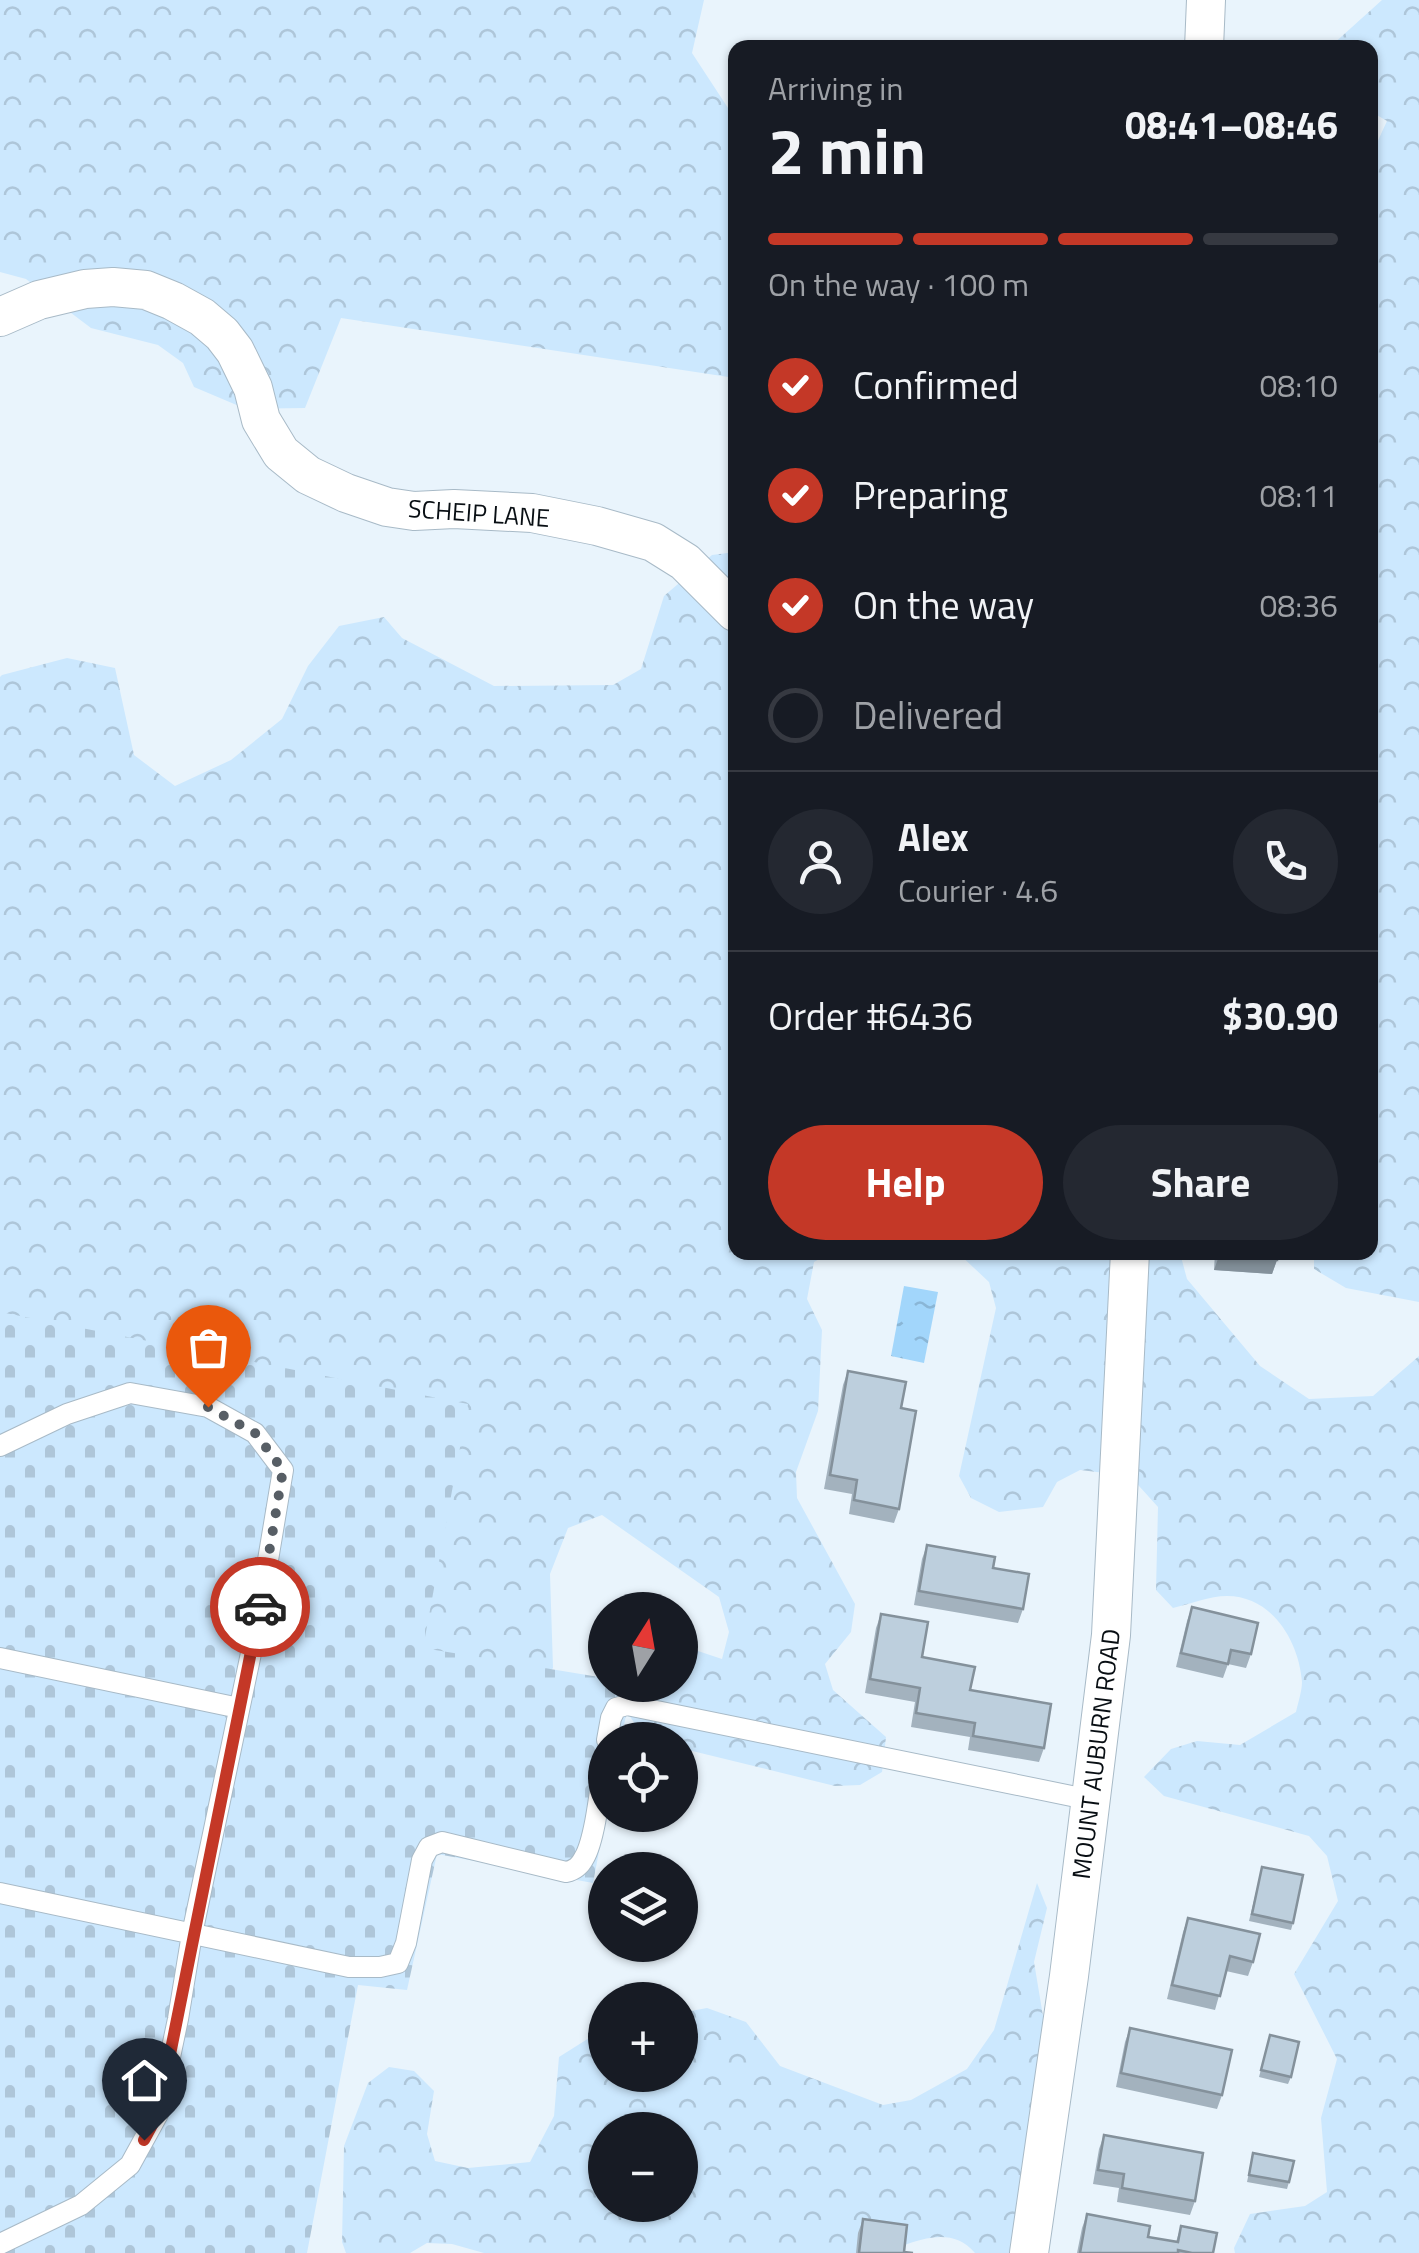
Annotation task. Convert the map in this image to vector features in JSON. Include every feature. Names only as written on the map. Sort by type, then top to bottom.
[{"type":"street","points":[[1204,40],[1206,0]]},
{"type":"street","name":"SCHEIP LANE","points":[[0,317],[39,300],[85,289],[146,290],[173,300],[202,317],[228,342],[252,388],[261,420],[281,453],[308,475],[387,507],[532,514],[598,526],[653,542],[685,562],[728,605]]},
{"type":"street","name":"MOUNT AUBURN ROAD","points":[[1029,2253],[1069,1976],[1111,1635],[1130,1260]]},
{"type":"lane","points":[[0,1446],[67,1414],[130,1393],[208,1407],[255,1433],[283,1470],[258,1620],[158,2114],[130,2165],[81,2205],[0,2244]]},
{"type":"lane","points":[[0,1658],[239,1708]]},
{"type":"lane","points":[[610,1722],[616,1708],[627,1705],[1091,1800]]},
{"type":"lane","points":[[0,1892],[349,1966],[380,1967],[398,1962],[406,1944],[422,1860],[430,1847],[442,1842],[566,1872],[583,1862],[592,1832]]},
{"type":"green space","points":[[0,0],[704,0],[692,53],[728,108],[728,377],[341,318],[305,408],[246,409],[194,387],[183,363],[158,345],[91,328],[26,279],[0,272]]},
{"type":"green space","points":[[1382,0],[1419,0],[1419,1302],[1346,1288],[1314,1269],[1314,1260],[1378,1260],[1378,141],[1387,121],[1378,116],[1378,40],[1338,40]]},
{"type":"green space","points":[[728,553],[728,1260],[818,1260],[807,1299],[822,1330],[818,1411],[796,1472],[797,1498],[855,1604],[851,1632],[825,1664],[833,1690],[886,1737],[882,1772],[860,1785],[835,1786],[698,1752],[698,1722],[634,1722],[620,1702],[698,1702],[698,1651],[722,1659],[729,1632],[719,1597],[602,1515],[568,1528],[550,1574],[553,1668],[532,1692],[497,1704],[0,1378],[0,677],[67,658],[115,668],[134,755],[175,786],[231,760],[282,719],[308,666],[339,626],[384,617],[402,638],[494,686],[613,685],[641,669],[664,596],[712,555]]},
{"type":"green space","points":[[965,1260],[1182,1260],[1187,1279],[1260,1366],[1309,1399],[1373,1396],[1419,1356],[1419,2253],[1235,2253],[1250,2214],[1305,2206],[1327,2192],[1321,2118],[1337,2059],[1294,1974],[1338,1901],[1327,1856],[1309,1836],[1164,1796],[1144,1777],[1171,1749],[1197,1741],[1240,1745],[1296,1712],[1302,1686],[1300,1667],[1289,1637],[1270,1612],[1257,1604],[1227,1596],[1173,1608],[1156,1590],[1158,1507],[1130,1476],[1080,1470],[1057,1482],[1043,1507],[999,1512],[971,1498],[959,1476],[996,1308],[989,1282]]},
{"type":"green space","points":[[0,1312],[468,1404],[423,1648],[588,1675],[588,1702],[629,1702],[625,1722],[588,1722],[588,1832],[603,1832],[599,1852],[588,1852],[588,1882],[437,1854],[407,1990],[358,1985],[307,2253],[0,2253]]},
{"type":"green space","points":[[1037,1883],[1047,1908],[1034,1962],[1063,2136],[1049,2253],[975,2253],[965,2244],[944,2237],[920,2240],[885,2253],[484,2253],[452,2244],[427,2243],[410,2253],[346,2253],[342,2242],[344,2146],[368,2083],[389,2067],[414,2071],[434,2091],[427,2134],[435,2161],[468,2168],[530,2162],[554,2116],[559,2057],[588,2039],[588,2092],[698,2092],[698,2010],[707,2008],[746,2022],[780,2066],[883,2105],[911,2100],[967,2069],[994,2030]]},
{"type":"water","points":[[904,1286],[938,1292],[924,1363],[891,1356]]},
{"type":"building","points":[[848,1371],[906,1382],[901,1408],[916,1411],[899,1509],[854,1500],[857,1480],[830,1475]]},
{"type":"building","points":[[927,1545],[995,1557],[993,1568],[1029,1574],[1023,1609],[919,1591]]},
{"type":"building","points":[[1192,1607],[1258,1623],[1251,1654],[1231,1650],[1228,1664],[1181,1653]]},
{"type":"building","points":[[881,1614],[928,1622],[922,1657],[975,1667],[970,1690],[1051,1704],[1044,1748],[973,1736],[975,1723],[916,1713],[920,1688],[870,1679]]},
{"type":"building","points":[[1262,1867],[1303,1875],[1293,1923],[1252,1914]]},
{"type":"building","points":[[1188,1918],[1260,1934],[1253,1962],[1230,1956],[1220,1996],[1172,1985]]},
{"type":"building","points":[[1130,2028],[1232,2050],[1222,2095],[1121,2073]]},
{"type":"building","points":[[1270,2035],[1299,2042],[1291,2077],[1261,2070]]},
{"type":"building","points":[[1104,2135],[1203,2153],[1195,2201],[1122,2188],[1124,2174],[1098,2170]]},
{"type":"building","points":[[1253,2153],[1294,2161],[1289,2182],[1249,2175]]},
{"type":"building","points":[[1087,2214],[1150,2226],[1148,2237],[1178,2242],[1181,2226],[1217,2233],[1213,2253],[1080,2253]]},
{"type":"building","points":[[863,2219],[907,2225],[904,2252],[913,2253],[859,2253]]},
{"type":"way so far","points":[[208,1407],[255,1433],[283,1470],[260,1607]]},
{"type":"route","points":[[144,2140],[158,2114],[260,1607]]}]
